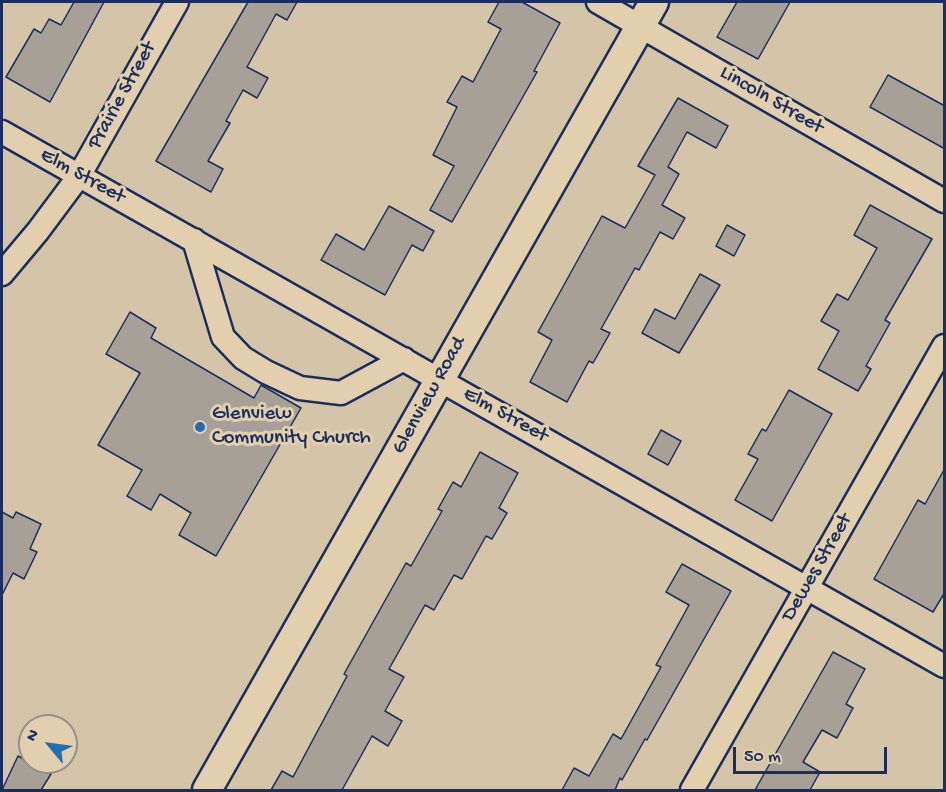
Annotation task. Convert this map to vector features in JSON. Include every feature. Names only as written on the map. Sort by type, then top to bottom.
[{"type":"main road","name":"Glenview Road","points":[[207,790],[647,13]]},
{"type":"street","name":"Prairie Street","points":[[2,274],[79,176],[177,2]]},
{"type":"street","name":"Lincoln Street","points":[[598,2],[647,13],[945,201]]},
{"type":"street","name":"Elm Street","points":[[2,132],[945,666]]},
{"type":"street","points":[[194,240],[223,337],[243,358],[266,372],[300,388],[341,393],[404,359]]},
{"type":"street","name":"Dewes Street","points":[[692,790],[945,346]]},
{"type":"building","points":[[74,2],[104,2],[50,102],[6,77],[34,29],[41,33],[49,19],[61,25]]},
{"type":"building","points":[[248,2],[297,2],[287,20],[276,14],[247,67],[268,78],[257,98],[243,90],[226,121],[230,123],[208,161],[223,169],[211,192],[156,161]]},
{"type":"building","points":[[499,2],[522,2],[560,23],[534,71],[537,72],[452,222],[430,210],[454,166],[433,155],[457,107],[447,102],[462,76],[473,82],[501,29],[488,22]]},
{"type":"building","points":[[737,2],[790,2],[758,59],[717,37]]},
{"type":"building","points":[[888,75],[945,106],[945,149],[870,107]]},
{"type":"building","points":[[678,98],[728,126],[716,148],[687,132],[668,167],[679,174],[662,205],[685,218],[673,239],[660,232],[639,270],[635,268],[601,329],[610,333],[593,363],[589,361],[567,402],[530,382],[552,340],[538,332],[602,216],[625,228],[655,175],[638,166]]},
{"type":"building","points":[[870,205],[932,239],[885,320],[890,323],[866,366],[871,369],[858,391],[818,369],[839,331],[821,321],[837,294],[848,300],[877,248],[854,235]]},
{"type":"building","points":[[389,206],[434,231],[423,251],[412,245],[385,295],[321,260],[336,234],[364,250]]},
{"type":"building","points":[[727,225],[745,235],[734,256],[716,246]]},
{"type":"building","points":[[700,274],[720,285],[679,353],[642,333],[655,309],[675,319]]},
{"type":"building","name":"Glenview Community Church","points":[[130,312],[156,328],[151,338],[254,398],[261,385],[301,408],[216,556],[179,535],[191,513],[160,494],[151,510],[127,496],[142,470],[98,445],[140,373],[106,354]]},
{"type":"building","points":[[789,390],[832,414],[772,521],[735,500],[758,459],[748,454],[762,429],[766,431]]},
{"type":"building","points":[[661,430],[681,441],[668,465],[648,454]]},
{"type":"building","points":[[480,452],[518,473],[499,508],[507,513],[492,539],[486,536],[462,579],[454,575],[434,610],[425,605],[389,669],[404,677],[385,711],[402,721],[388,746],[372,736],[342,790],[271,790],[282,771],[293,777],[347,676],[344,674],[406,563],[411,566],[442,511],[438,509],[453,482],[461,487]]},
{"type":"building","points":[[945,468],[945,592],[933,612],[874,579],[918,500],[925,504]]},
{"type":"building","points":[[2,512],[13,518],[16,512],[41,524],[30,549],[37,552],[24,579],[13,573],[2,595]]},
{"type":"building","points":[[682,564],[731,591],[647,740],[645,739],[622,780],[620,778],[615,790],[562,790],[574,768],[589,776],[613,734],[621,739],[661,667],[656,665],[689,605],[666,592]]},
{"type":"building","points":[[833,652],[865,669],[846,704],[853,708],[837,738],[822,730],[803,762],[820,772],[810,790],[755,790]]},
{"type":"building","points":[[18,756],[18,774],[51,774],[41,790],[2,790]]},
{"type":"place","name":"Glenview Community Church","points":[[200,427]]}]
